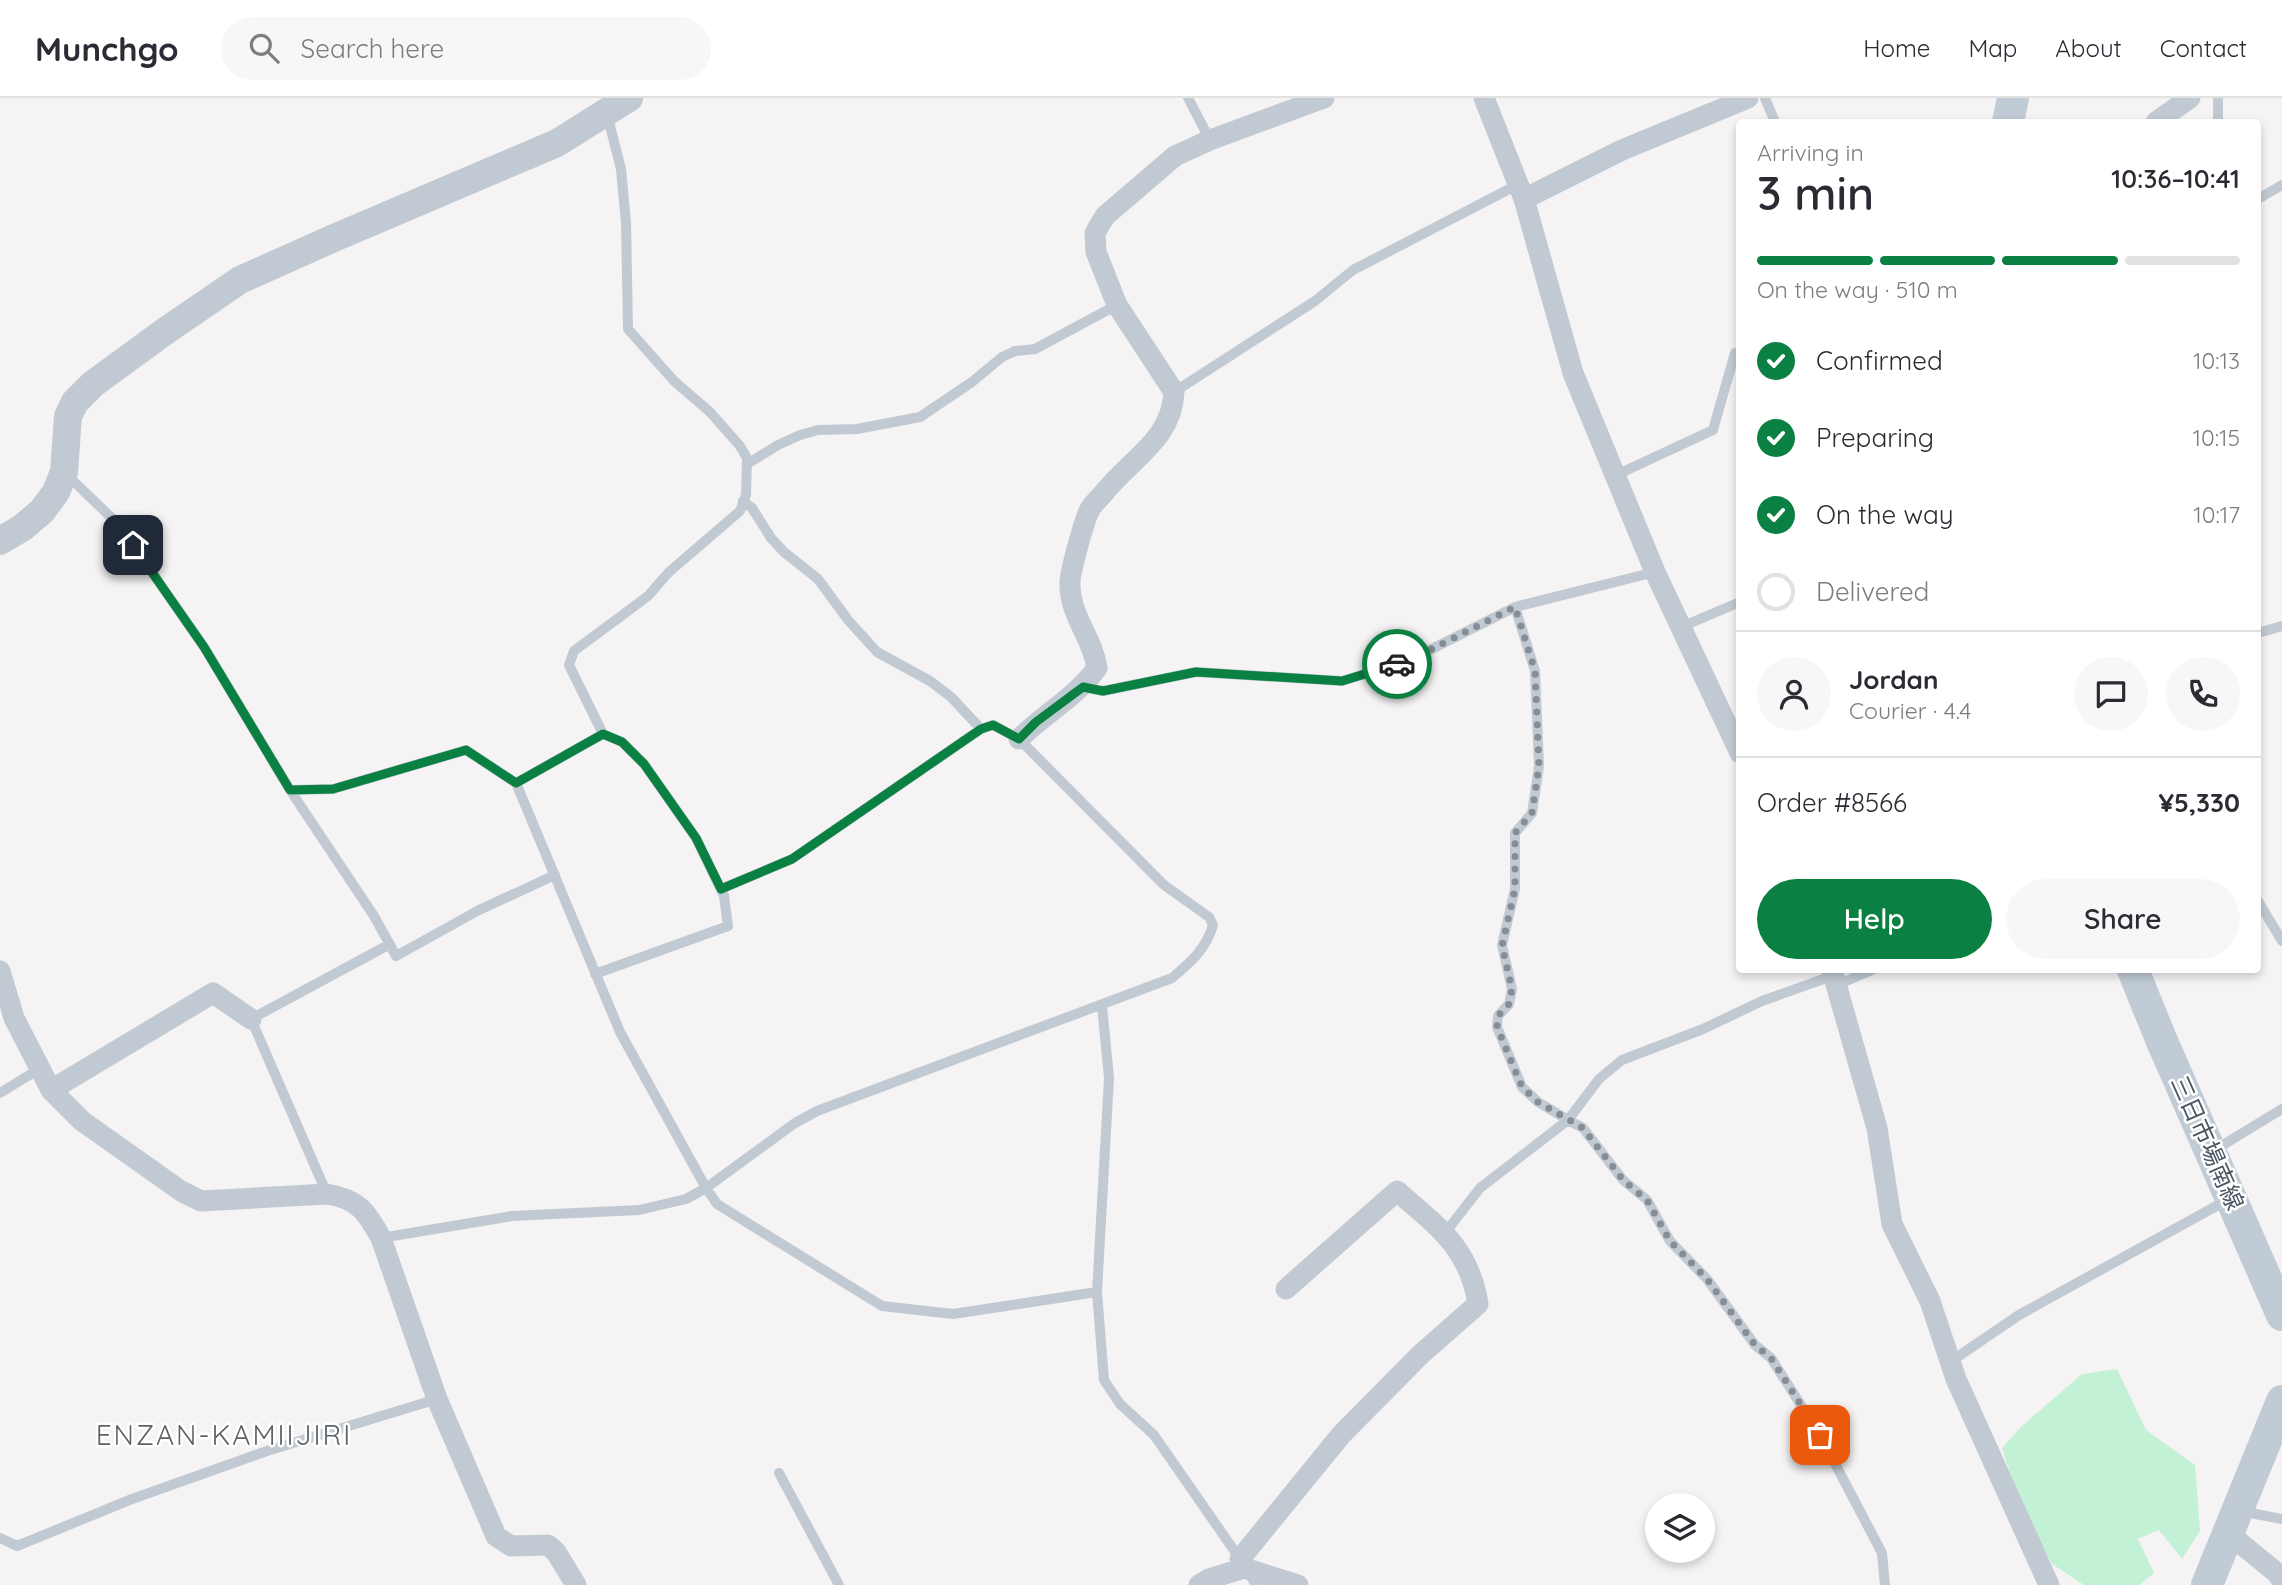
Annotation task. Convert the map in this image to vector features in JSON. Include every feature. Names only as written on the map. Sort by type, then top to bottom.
[{"type":"main road","points":[[2009,119],[2013,98]]},
{"type":"main road","name":"三日市場南線","points":[[2134,973],[2282,1315]]},
{"type":"main road","points":[[2207,1585],[2282,1401]]},
{"type":"street","points":[[1019,739],[1036,722],[1083,687],[1097,668],[1095,650],[1072,606],[1070,581],[1089,510],[1163,431],[1173,407],[1174,392],[1117,306],[1096,253],[1095,233],[1105,216],[1175,156],[1210,139],[1324,98]]},
{"type":"street","points":[[1484,98],[1521,191],[1573,373],[1655,572],[1736,744]]},
{"type":"street","points":[[1521,191],[1748,98]]},
{"type":"street","points":[[2160,119],[2190,98]]},
{"type":"street","points":[[0,541],[23,528],[42,511],[56,492],[64,472],[68,416],[75,402],[103,377],[240,280],[557,143],[617,102]]},
{"type":"street","points":[[0,971],[14,1018],[51,1090],[82,1121],[181,1191],[201,1201],[327,1194],[343,1196],[360,1206],[381,1238],[437,1399],[496,1536],[511,1546],[548,1545],[556,1552],[576,1585]]},
{"type":"street","points":[[1835,977],[1877,1128],[1892,1223],[1930,1301],[1950,1362],[2052,1583]]},
{"type":"street","points":[[51,1090],[213,993],[251,1019]]},
{"type":"street","points":[[1247,1571],[1341,1435],[1420,1354],[1478,1304],[1474,1278],[1451,1239],[1397,1191],[1286,1289]]},
{"type":"street","points":[[2234,1522],[2282,1581]]},
{"type":"street","points":[[1199,1585],[1209,1579],[1247,1571],[1298,1585]]},
{"type":"lane","points":[[1188,98],[1210,139]]},
{"type":"lane","points":[[1765,98],[1774,119]]},
{"type":"lane","points":[[2218,98],[2218,119]]},
{"type":"lane","points":[[595,974],[728,926],[724,895],[696,838],[644,764],[622,742],[603,734],[569,665],[574,651],[648,596],[670,572],[740,511],[747,464],[747,458],[740,446],[709,412],[674,382],[628,329],[626,223],[621,169],[610,126],[617,102]]},
{"type":"lane","points":[[2261,197],[2282,185]]},
{"type":"lane","points":[[1174,392],[1315,301],[1353,270],[1521,191]]},
{"type":"lane","points":[[747,464],[778,445],[818,430],[857,429],[920,417],[972,382],[1002,357],[1015,351],[1035,349],[1117,306]]},
{"type":"lane","points":[[1614,476],[1713,430],[1736,353]]},
{"type":"lane","points":[[64,472],[119,525],[204,647],[290,790],[396,956],[479,910],[555,875]]},
{"type":"lane","points":[[743,501],[752,508],[771,538],[784,552],[818,579],[848,620],[877,652],[930,681],[951,697],[981,729]]},
{"type":"lane","points":[[1083,687],[1103,691],[1196,672],[1342,681],[1408,661],[1515,607],[1655,572]]},
{"type":"lane","points":[[1681,627],[1736,604]]},
{"type":"lane","points":[[1515,607],[1535,671],[1539,766],[1532,813],[1515,833],[1515,889],[1502,946],[1512,989],[1509,1004],[1498,1016],[1497,1027],[1522,1087],[1538,1102],[1583,1128],[1623,1180],[1647,1200],[1670,1241],[1707,1279],[1755,1345],[1771,1358],[1820,1435],[1882,1553],[1885,1585]]},
{"type":"lane","points":[[2261,632],[2282,626]]},
{"type":"lane","points":[[381,1238],[512,1216],[639,1210],[686,1199],[706,1188],[795,1123],[817,1111],[1172,978],[1195,958],[1209,939],[1213,925],[1209,916],[1164,885],[1019,739],[993,725],[981,729],[792,859],[721,889]]},
{"type":"lane","points":[[516,783],[603,734]]},
{"type":"lane","points":[[290,790],[333,789],[466,750],[516,783],[620,1032],[717,1204],[882,1306],[953,1314],[1097,1292]]},
{"type":"lane","points":[[2261,906],[2282,941]]},
{"type":"lane","points":[[327,1194],[251,1019],[390,944]]},
{"type":"lane","points":[[1445,1233],[1480,1188],[1568,1120],[1599,1079],[1622,1060],[1703,1029],[1762,1001],[1835,977],[1856,973]]},
{"type":"lane","points":[[1102,1006],[1109,1078],[1097,1292],[1104,1380],[1120,1404],[1154,1435],[1247,1571]]},
{"type":"lane","points":[[0,1093],[39,1069]]},
{"type":"lane","points":[[2211,1152],[2282,1109]]},
{"type":"lane","points":[[1950,1362],[2019,1315],[2231,1198]]},
{"type":"lane","points":[[0,1538],[17,1546],[132,1500],[267,1451],[437,1399]]},
{"type":"lane","points":[[779,1473],[839,1585]]},
{"type":"lane","points":[[2234,1522],[2282,1519]]},
{"type":"green space","points":[[2117,1369],[2146,1430],[2195,1465],[2200,1531],[2182,1559],[2159,1530],[2138,1539],[2154,1573],[2139,1585],[2084,1585],[2052,1564],[2019,1502],[2002,1448],[2022,1426],[2082,1374]]},
{"type":"way so far","points":[[1397,664],[1515,607],[1535,671],[1539,766],[1532,813],[1515,833],[1515,889],[1502,946],[1512,989],[1509,1004],[1498,1016],[1497,1027],[1522,1087],[1538,1102],[1583,1128],[1623,1180],[1647,1200],[1670,1241],[1707,1279],[1755,1345],[1771,1358],[1820,1435]]},
{"type":"district","name":"ENZAN-KAMIIJIRI","points":[[224,1435]]},
{"type":"route","points":[[133,545],[204,647],[290,790],[333,789],[466,750],[516,783],[603,734],[622,742],[644,764],[696,838],[721,889],[792,859],[981,729],[993,725],[1019,739],[1036,722],[1083,687],[1103,691],[1196,672],[1342,681],[1397,664]]}]
